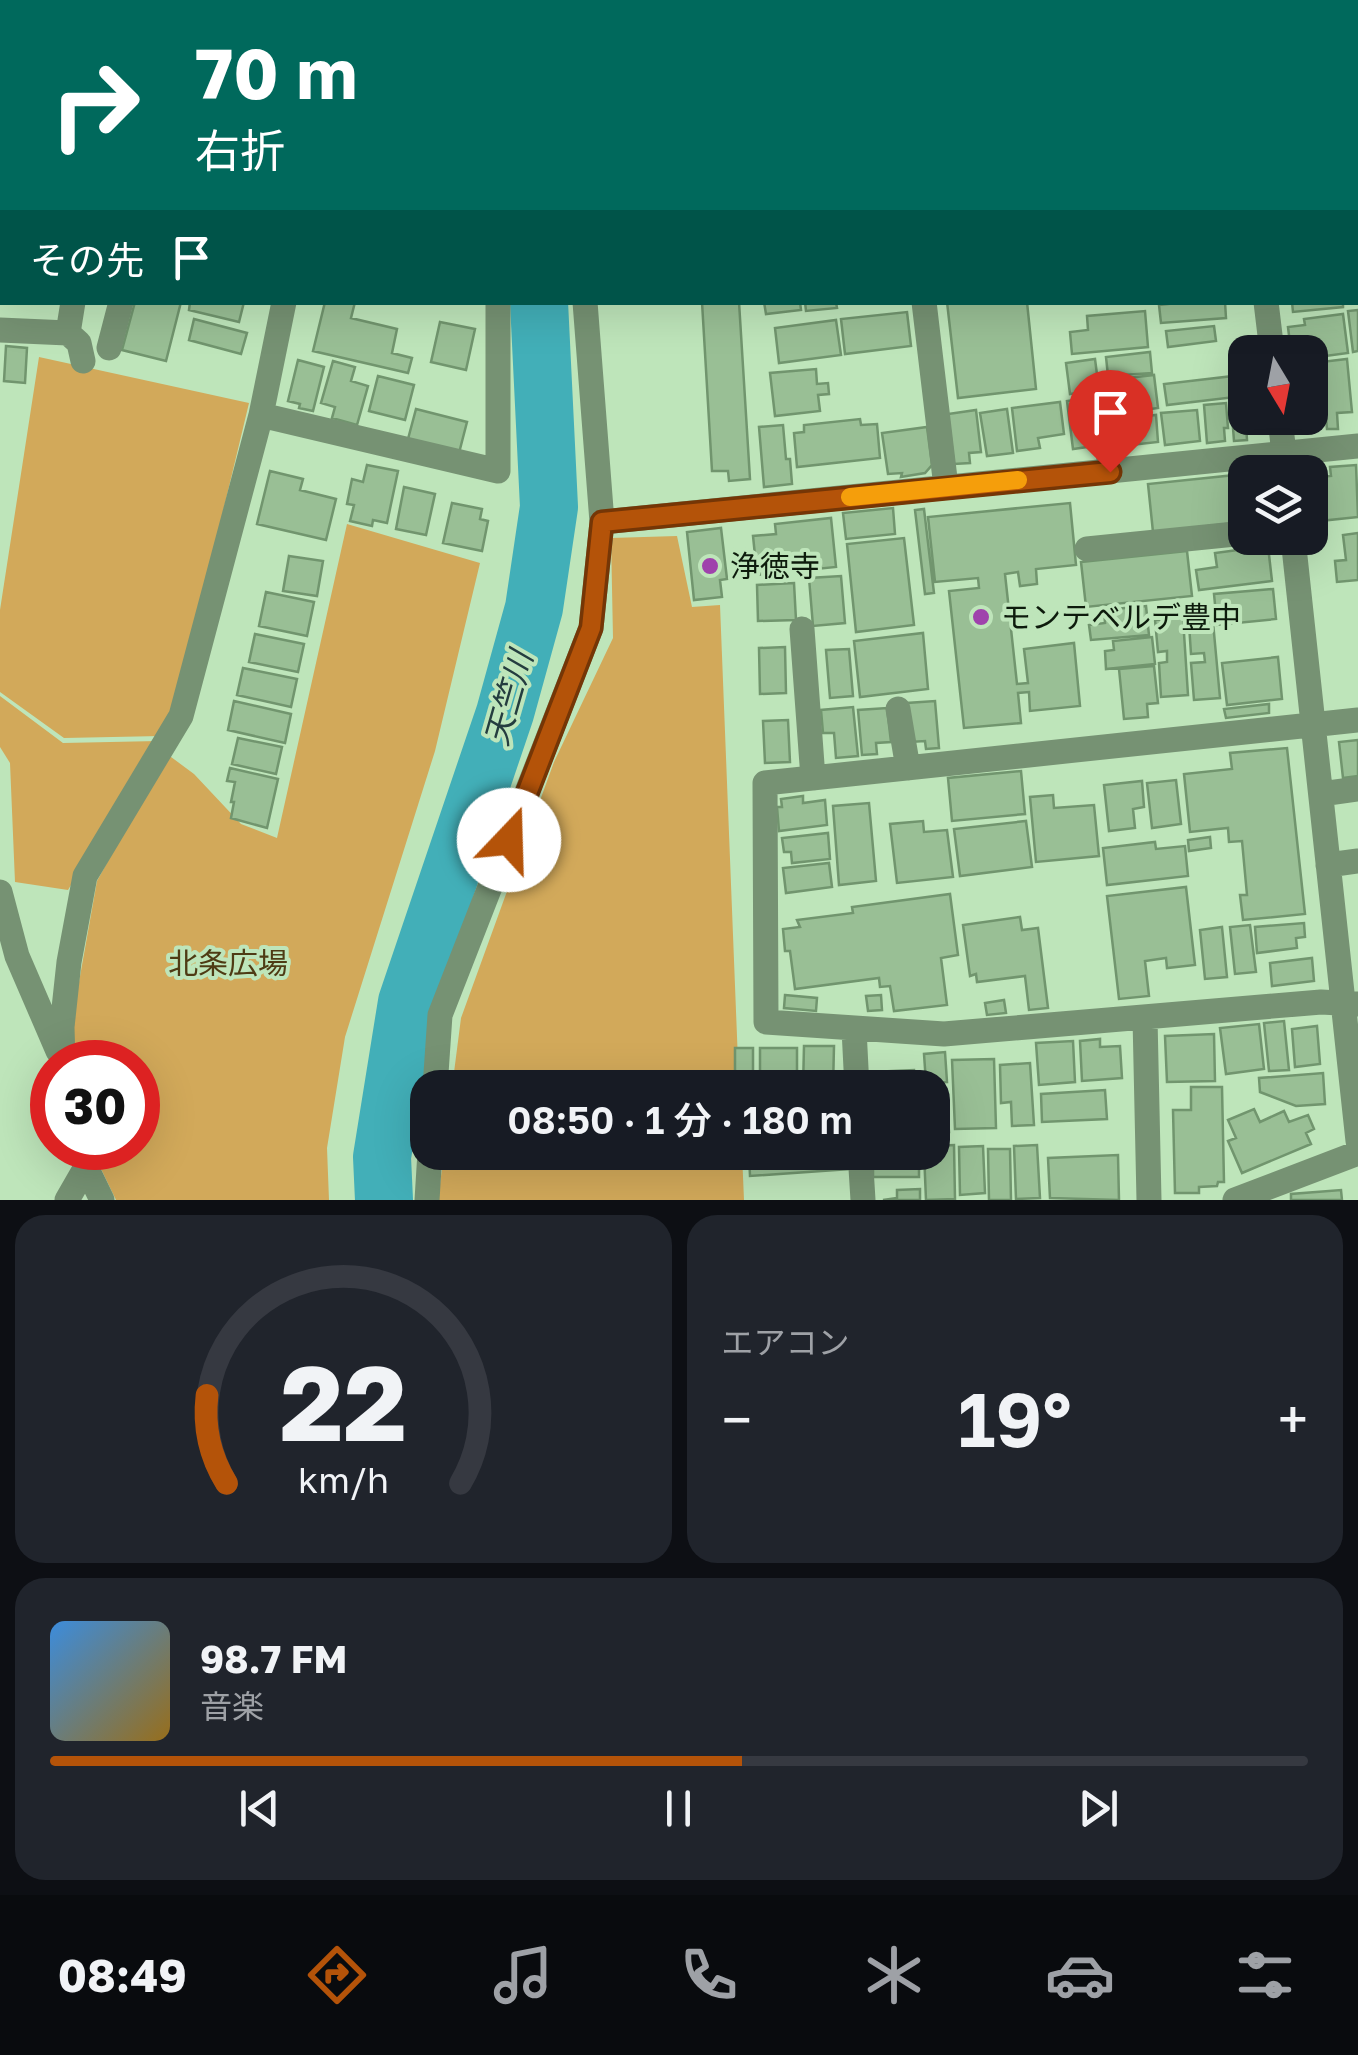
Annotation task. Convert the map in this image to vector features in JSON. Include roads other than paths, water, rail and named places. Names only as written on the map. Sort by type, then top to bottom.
[{"type":"street","points":[[68,333],[72,305]]},
{"type":"street","points":[[109,348],[120,305]]},
{"type":"street","points":[[62,1040],[69,962],[86,876],[182,716],[261,415],[283,305]]},
{"type":"street","points":[[261,415],[498,471],[491,305]]},
{"type":"street","points":[[436,1070],[440,1015],[591,628],[602,522],[586,305]]},
{"type":"street","points":[[924,305],[946,487]]},
{"type":"street","points":[[1266,305],[1270,335]]},
{"type":"street","points":[[0,330],[68,333],[79,343],[82,361]]},
{"type":"street","points":[[1105,416],[1110,472]]},
{"type":"street","points":[[1322,455],[1358,446]]},
{"type":"street","points":[[602,522],[1110,472],[1228,467]]},
{"type":"street","points":[[1087,549],[1228,535]]},
{"type":"street","points":[[1295,555],[1328,866],[1350,1003],[1358,1141]]},
{"type":"street","points":[[802,629],[814,778]]},
{"type":"street","points":[[898,708],[908,768]]},
{"type":"street","points":[[1350,1003],[1320,1002],[944,1034],[766,1022],[765,783],[1358,720]]},
{"type":"street","points":[[1321,794],[1358,789]]},
{"type":"street","points":[[1328,866],[1358,861]]},
{"type":"street","points":[[0,892],[17,956],[53,1040]]},
{"type":"street","points":[[1145,1018],[1149,1200]]},
{"type":"street","points":[[854,1028],[856,1070]]},
{"type":"street","points":[[1235,1200],[1358,1153]]},
{"type":"street","points":[[67,1200],[79,1170]]},
{"type":"street","points":[[89,1170],[102,1200]]},
{"type":"street","points":[[426,1200],[428,1170]]},
{"type":"street","points":[[861,1170],[862,1200]]},
{"type":"waterway","name":"天竺川","points":[[384,1200],[382,1157],[407,1002],[505,713],[534,608],[549,507],[539,305]]},
{"type":"place","name":"浄徳寺","points":[[710,566]]},
{"type":"place","name":"モンテベルデ豊中","points":[[981,617]]},
{"type":"park label","name":"北条広場","points":[[228,963]]}]
